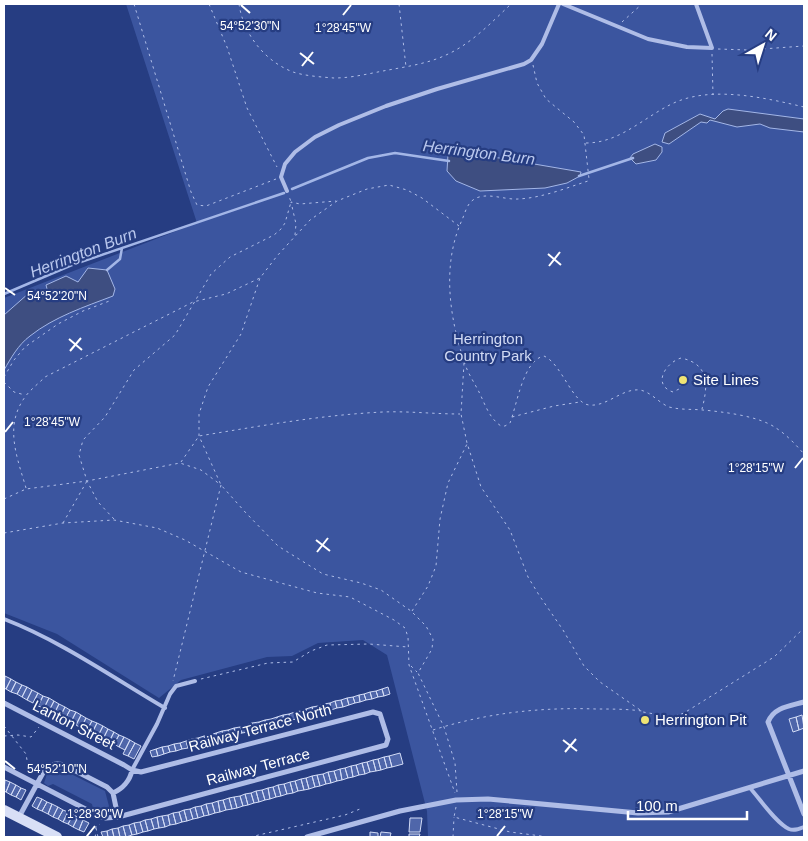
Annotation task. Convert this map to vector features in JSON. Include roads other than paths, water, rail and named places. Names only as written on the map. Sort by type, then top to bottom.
[{"type":"main road","points":[[4,810],[57,837]]},
{"type":"street","points":[[804,702],[778,710],[772,714],[768,722],[804,814]]},
{"type":"street","name":"Lanton Street","points":[[4,703],[132,770]]},
{"type":"street","name":"Railway Terrace North","points":[[132,770],[140,772],[372,712],[380,714],[384,727]]},
{"type":"street","name":"Railway Terrace","points":[[118,817],[386,745],[388,739],[384,727]]},
{"type":"street","points":[[4,767],[37,784],[94,814],[106,818],[118,817],[113,793],[107,787],[64,765],[57,764],[49,766],[37,784],[19,818]]},
{"type":"street","points":[[113,793],[122,789],[132,770]]},
{"type":"street","points":[[307,837],[400,811],[456,800],[488,799],[638,813],[668,812],[804,771]]},
{"type":"lane","points":[[287,191],[281,177],[285,164],[295,152],[315,137],[339,125],[437,88],[515,67],[531,60],[542,44],[559,4]]},
{"type":"lane","points":[[563,4],[648,39],[687,47],[712,48],[696,4]]},
{"type":"lane","points":[[4,619],[56,642],[165,708]]},
{"type":"lane","points":[[132,770],[165,708],[170,694],[176,686],[195,681]]},
{"type":"lane","points":[[750,788],[780,822],[789,829],[796,830],[804,827]]},
{"type":"waterway","name":"Herrington Burn","points":[[292,189],[368,158],[395,153],[449,161]]},
{"type":"waterway","name":"Herrington Burn","points":[[579,176],[633,158]]},
{"type":"waterway","name":"Herrington Burn","points":[[4,294],[72,265],[284,193]]},
{"type":"waterway","points":[[107,270],[120,259],[122,248]]},
{"type":"place","name":"Site Lines","points":[[683,380]]},
{"type":"place","name":"Herrington Pit","points":[[645,720]]},
{"type":"park label","name":"Herrington Country Park","points":[[488,348]]}]
